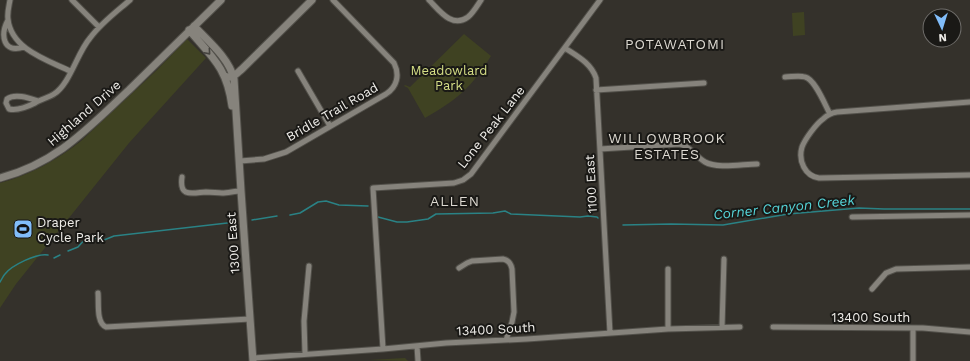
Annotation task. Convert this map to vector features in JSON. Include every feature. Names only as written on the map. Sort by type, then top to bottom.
[{"type":"main road","name":"Highland Drive","points":[[190,28],[216,0]]},
{"type":"main road","name":"Highland Drive","points":[[0,178],[32,167],[46,160],[79,137],[155,64],[168,46],[222,0]]},
{"type":"main road","points":[[213,47],[203,31],[202,26],[205,20],[222,0]]},
{"type":"main road","points":[[225,76],[234,76],[312,0]]},
{"type":"main road","name":"1300 East","points":[[190,28],[213,47],[227,63],[234,76],[253,359]]},
{"type":"main road","name":"1300 East","points":[[190,28],[218,64],[225,76],[230,91],[234,114],[238,124]]},
{"type":"street","points":[[10,0],[8,20],[12,32],[24,47],[70,71]]},
{"type":"street","points":[[72,0],[99,27]]},
{"type":"street","points":[[38,101],[14,96],[8,98],[6,103],[9,109],[15,110],[49,97],[59,91],[86,42],[99,27],[130,0]]},
{"type":"street","name":"Bridle Trail Road","points":[[240,162],[264,159],[281,154],[389,92],[396,82],[396,67],[392,60],[333,0]]},
{"type":"street","points":[[429,0],[447,18],[457,21],[468,17],[481,0]]},
{"type":"street","name":"Lone Peak Lane","points":[[383,349],[372,188],[459,182],[467,177],[474,171],[600,0]]},
{"type":"street","points":[[8,20],[3,24],[0,32],[3,42],[7,46],[13,48],[24,47]]},
{"type":"street","name":"1100 East","points":[[565,48],[591,68],[596,78],[610,333]]},
{"type":"street","points":[[298,71],[330,126]]},
{"type":"street","points":[[785,78],[804,76],[811,80],[830,114]]},
{"type":"street","points":[[596,90],[704,83]]},
{"type":"street","points":[[970,102],[844,110],[830,114],[819,122],[804,143],[801,158],[805,170],[811,176],[819,178],[970,175]]},
{"type":"street","points":[[600,149],[680,144],[689,148],[703,161],[713,165],[757,164]]},
{"type":"street","points":[[182,177],[182,187],[189,194],[241,191]]},
{"type":"street","points":[[852,218],[970,215]]},
{"type":"street","points":[[459,268],[472,261],[503,259],[511,264],[514,312],[506,340]]},
{"type":"street","points":[[722,327],[724,259]]},
{"type":"street","points":[[305,354],[304,321],[309,266]]},
{"type":"street","points":[[872,288],[888,272],[896,269],[970,267]]},
{"type":"street","points":[[668,269],[668,329]]},
{"type":"street","points":[[98,293],[100,321],[104,327],[250,319]]},
{"type":"street","name":"13400 South","points":[[253,359],[305,354],[668,329],[740,327]]},
{"type":"street","name":"13400 South","points":[[772,327],[913,328],[970,332]]},
{"type":"street","points":[[913,328],[913,361]]},
{"type":"street","points":[[417,346],[418,361]]},
{"type":"green space","points":[[804,12],[805,35],[793,36],[792,13]]},
{"type":"green space","name":"Meadowlard Park","points":[[464,34],[491,56],[477,77],[463,92],[425,118],[408,88],[404,86],[410,87]]},
{"type":"green space","points":[[187,39],[206,58],[129,143],[16,284],[0,308],[0,183],[22,176],[43,166],[81,141],[157,70]]},
{"type":"green space","points":[[405,358],[408,361],[369,360]]},
{"type":"waterway","name":"Corner Canyon Creek","points":[[290,215],[300,213],[318,202],[326,201],[339,205],[368,206]]},
{"type":"waterway","name":"Corner Canyon Creek","points":[[623,225],[723,225],[788,214],[859,208],[970,209]]},
{"type":"waterway","name":"Corner Canyon Creek","points":[[378,217],[397,222],[407,222],[428,219],[436,214],[493,213],[505,211],[511,214],[580,217],[588,216],[598,218]]},
{"type":"waterway","name":"Corner Canyon Creek","points":[[252,220],[277,216]]},
{"type":"waterway","name":"Corner Canyon Creek","points":[[68,251],[78,247],[87,237],[104,240],[114,236],[236,222]]},
{"type":"waterway","name":"Corner Canyon Creek","points":[[0,282],[4,275],[13,267],[31,258],[48,255]]},
{"type":"waterway","name":"Corner Canyon Creek","points":[[54,258],[60,255]]},
{"type":"place","name":"Draper Cycle Park","points":[[23,229]]},
{"type":"district","name":"POTAWATOMI","points":[[675,44]]},
{"type":"district","name":"WILLOWBROOK ESTATES","points":[[667,146]]},
{"type":"district","name":"ALLEN","points":[[455,201]]}]
